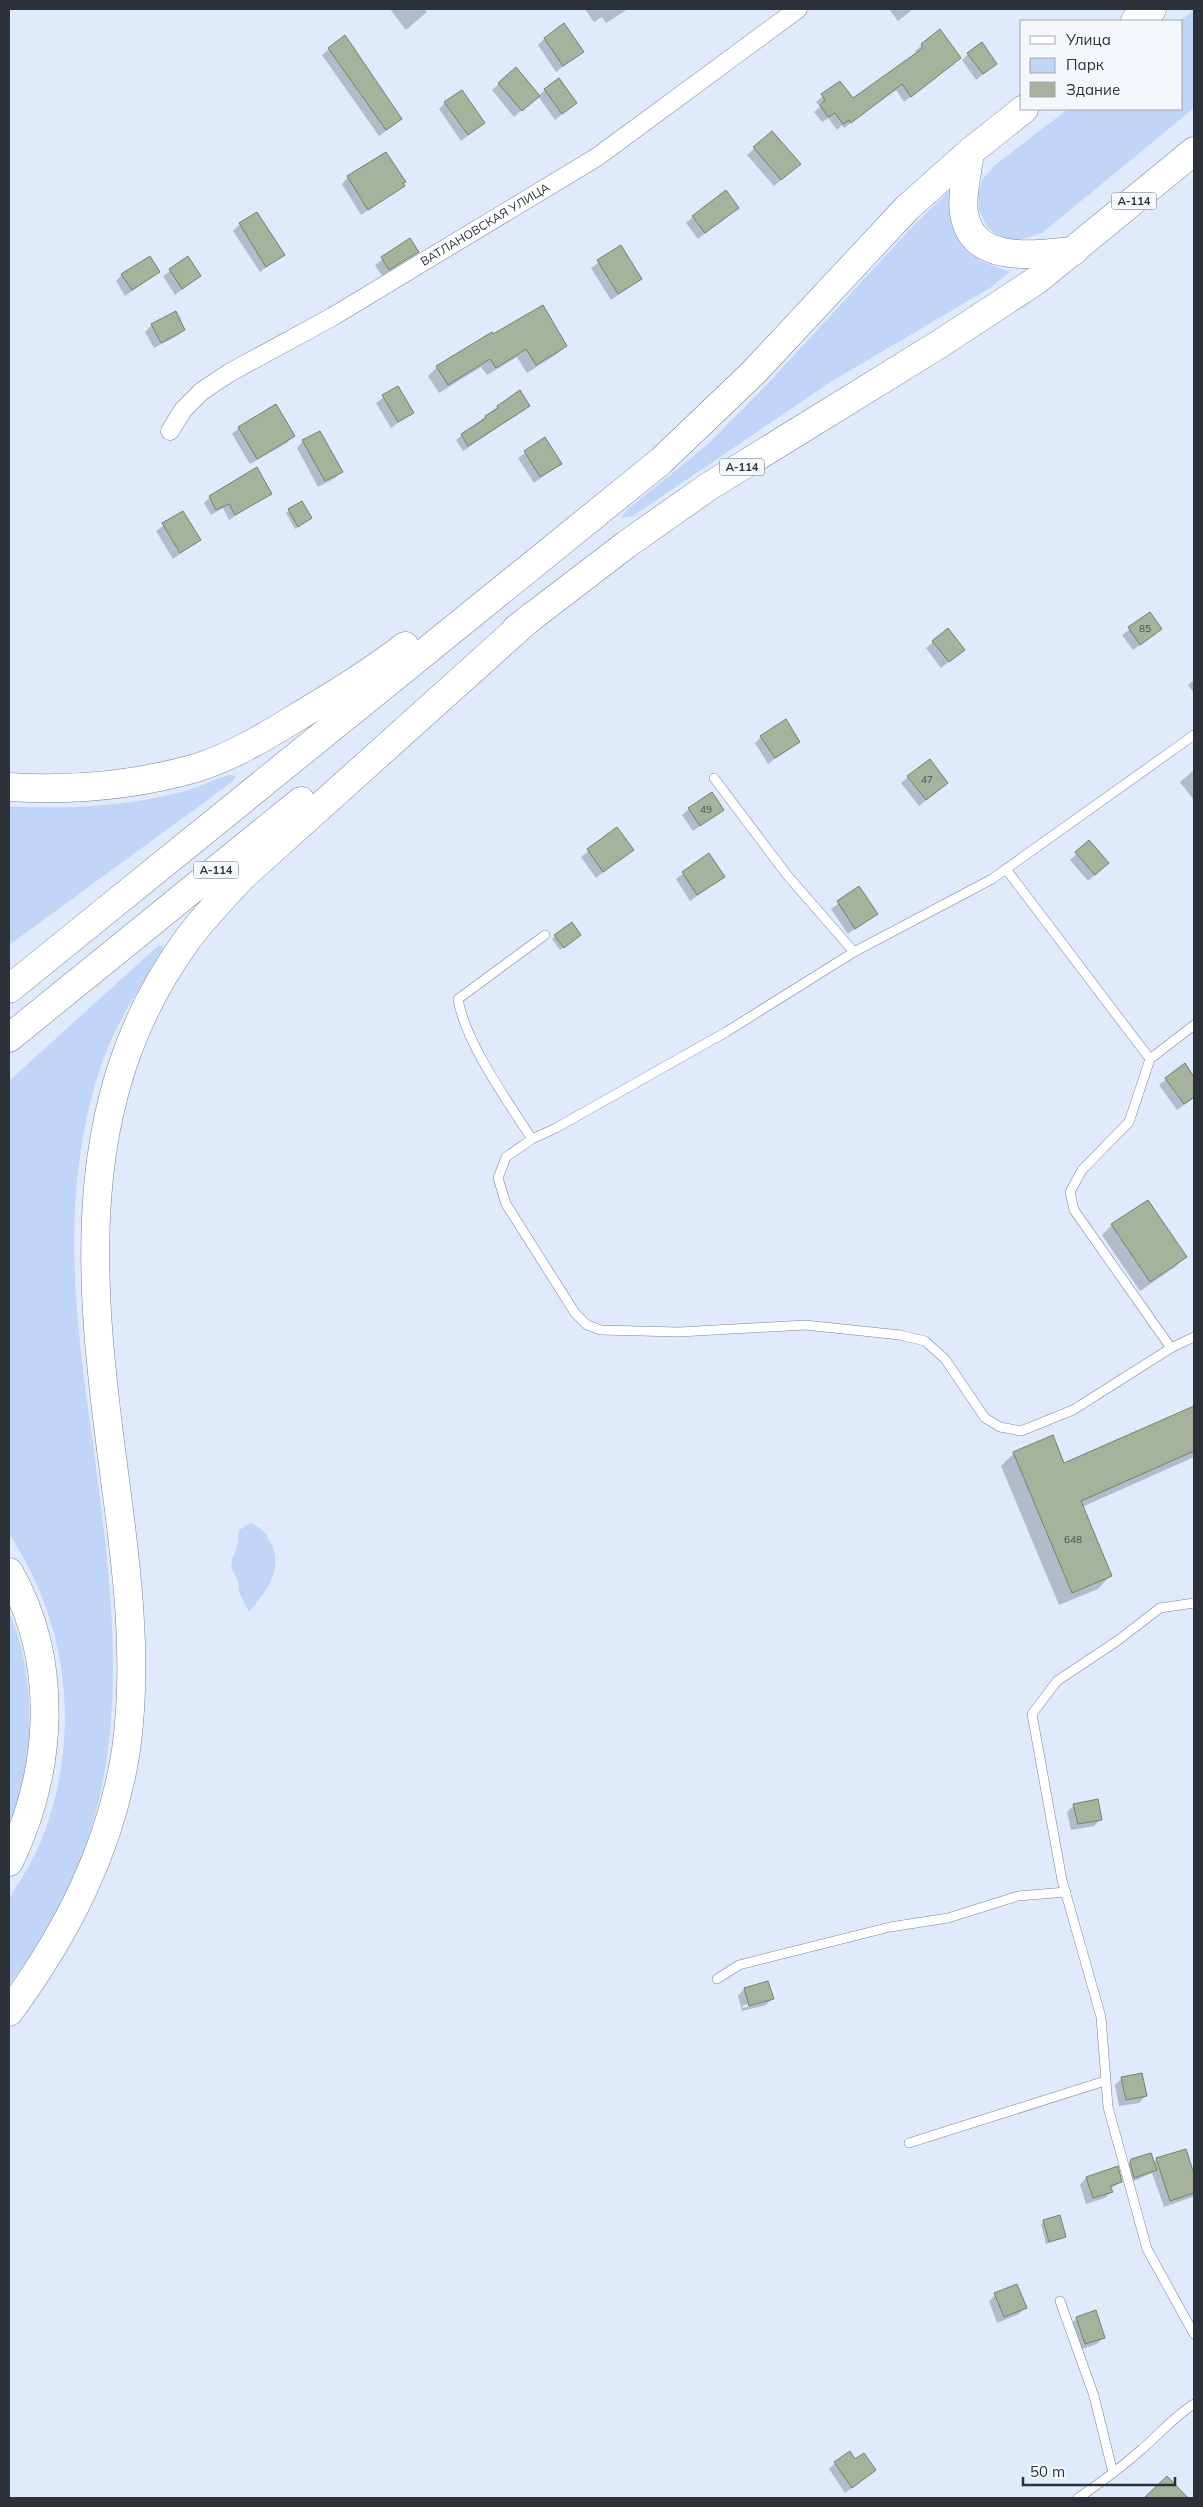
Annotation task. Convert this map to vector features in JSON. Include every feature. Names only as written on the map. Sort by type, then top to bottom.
[{"type":"main road","points":[[1136,20],[1152,9]]},
{"type":"main road","name":"А-114","points":[[9,989],[661,461],[754,372],[907,208],[970,152],[1023,110]]},
{"type":"main road","name":"А-114","points":[[9,1038],[531,617],[679,507],[990,312],[1074,251],[1194,151]]},
{"type":"main road","points":[[970,152],[964,215],[968,226],[981,242],[1001,252],[1015,255],[1074,251]]},
{"type":"main road","points":[[9,787],[33,788],[121,783],[172,774],[226,757],[259,740],[336,693],[387,660],[464,602],[568,537]]},
{"type":"main road","points":[[9,2012],[39,1972],[85,1889],[101,1849],[117,1797],[126,1748],[130,1692],[128,1595],[100,1370],[93,1244],[103,1144],[120,1072],[138,1026],[162,979],[186,941],[214,906],[243,876],[531,617]]},
{"type":"main road","points":[[9,1572],[25,1607],[35,1637],[43,1678],[45,1706],[45,1731],[39,1778],[30,1812],[9,1862]]},
{"type":"street","name":"ВАТЛАНОВСКАЯ УЛИЦА","points":[[170,431],[183,410],[202,391],[229,373],[332,317],[597,158],[798,9]]},
{"type":"lane","points":[[1194,736],[992,879],[854,952],[717,1036],[556,1128],[532,1139],[506,1157],[498,1178],[506,1204],[575,1313],[587,1325],[601,1330],[679,1332],[805,1325],[900,1335],[925,1341],[945,1359],[985,1418],[1000,1427],[1021,1432],[1074,1410],[1171,1348],[1194,1337]]},
{"type":"lane","points":[[714,778],[788,875],[854,952]]},
{"type":"lane","points":[[1006,870],[1150,1059]]},
{"type":"lane","points":[[532,1139],[494,1081],[460,1014],[458,999],[545,935]]},
{"type":"lane","points":[[1171,1348],[1074,1210],[1070,1192],[1082,1170],[1129,1122],[1150,1059],[1194,1025]]},
{"type":"lane","points":[[1194,1604],[1160,1608],[1117,1641],[1057,1681],[1032,1714],[1066,1892],[1101,2017],[1108,2107],[1147,2249],[1194,2334]]},
{"type":"lane","points":[[717,1978],[739,1965],[890,1927],[948,1918],[1018,1896],[1066,1892]]},
{"type":"lane","points":[[909,2143],[1105,2081]]},
{"type":"lane","points":[[1060,2301],[1094,2396],[1113,2473]]},
{"type":"lane","points":[[1078,2498],[1113,2473],[1144,2447],[1175,2416],[1194,2404]]},
{"type":"green space","points":[[1194,10],[1194,108],[1042,233],[1016,241],[999,236],[987,227],[979,210],[978,194],[983,179],[994,166],[1067,110],[1183,110],[1183,20],[1181,20]]},
{"type":"green space","points":[[949,191],[953,227],[967,251],[981,261],[1010,272],[990,288],[832,381],[633,516],[621,518],[627,510],[707,445],[774,377],[912,227]]},
{"type":"green space","points":[[228,775],[236,776],[232,782],[9,945],[9,806],[75,807],[142,800],[196,788]]},
{"type":"green space","points":[[159,945],[163,946],[162,951],[123,1016],[104,1057],[85,1124],[76,1193],[74,1252],[77,1312],[109,1578],[113,1649],[111,1718],[102,1786],[83,1853],[53,1920],[9,1985],[7,1932],[9,1901],[12,1892],[32,1861],[45,1831],[56,1793],[63,1755],[65,1716],[63,1678],[56,1640],[45,1603],[29,1568],[9,1534],[9,1081]]},
{"type":"green space","points":[[251,1523],[263,1530],[274,1552],[275,1562],[272,1580],[249,1612],[239,1592],[238,1580],[231,1568],[232,1559],[237,1548],[239,1530]]},
{"type":"green space","points":[[9,1611],[25,1664],[30,1720],[24,1775],[18,1802],[9,1828]]},
{"type":"building","points":[[564,23],[584,52],[563,66],[544,38]]},
{"type":"building","points":[[940,29],[961,58],[911,97],[902,84],[851,123],[849,120],[843,124],[835,113],[828,117],[820,105],[825,100],[821,94],[840,81],[853,98],[923,48],[921,44]]},
{"type":"building","points":[[345,35],[402,119],[386,130],[328,48]]},
{"type":"building","points":[[982,42],[997,64],[983,74],[967,53]]},
{"type":"building","points":[[516,67],[540,96],[522,111],[498,83]]},
{"type":"building","points":[[559,78],[577,103],[562,114],[544,89]]},
{"type":"building","points":[[462,90],[485,123],[468,135],[444,102]]},
{"type":"building","points":[[772,131],[801,164],[781,180],[753,147]]},
{"type":"building","points":[[386,152],[406,182],[403,183],[405,186],[368,210],[347,176]]},
{"type":"building","points":[[726,190],[739,208],[705,233],[692,216]]},
{"type":"building","points":[[257,212],[285,255],[266,267],[239,223]]},
{"type":"building","points":[[410,238],[419,252],[389,270],[381,257]]},
{"type":"building","points":[[621,245],[642,279],[618,294],[597,260]]},
{"type":"building","points":[[150,256],[160,272],[132,290],[121,274]]},
{"type":"building","points":[[188,256],[201,276],[182,289],[169,269]]},
{"type":"building","points":[[543,305],[567,346],[536,365],[526,349],[496,368],[490,359],[448,385],[436,366],[492,332],[493,334]]},
{"type":"building","points":[[176,311],[185,330],[161,343],[151,324]]},
{"type":"building","points":[[398,386],[414,413],[398,422],[382,395]]},
{"type":"building","points":[[520,390],[530,406],[468,446],[461,434],[486,418],[485,416],[498,408],[497,406]]},
{"type":"building","points":[[276,404],[295,436],[257,459],[238,427]]},
{"type":"building","points":[[320,431],[343,472],[325,481],[302,440]]},
{"type":"building","points":[[545,437],[562,464],[540,477],[524,451]]},
{"type":"building","points":[[257,467],[272,494],[235,515],[229,504],[216,510],[209,496]]},
{"type":"building","points":[[302,501],[312,518],[298,527],[288,509]]},
{"type":"building","points":[[183,511],[201,540],[180,553],[162,523]]},
{"type":"building","points":[[1150,612],[1162,629],[1140,645],[1128,627]]},
{"type":"building","points":[[948,628],[965,650],[949,662],[932,641]]},
{"type":"building","points":[[786,719],[800,742],[775,758],[760,736]]},
{"type":"building","points":[[930,759],[948,783],[926,800],[907,776]]},
{"type":"building","points":[[712,792],[724,810],[700,826],[688,808]]},
{"type":"building","points":[[617,827],[634,850],[603,872],[587,849]]},
{"type":"building","points":[[1089,840],[1109,863],[1095,875],[1075,852]]},
{"type":"building","points":[[709,853],[725,877],[697,895],[682,872]]},
{"type":"building","points":[[859,886],[878,914],[855,929],[837,901]]},
{"type":"building","points":[[572,922],[581,935],[564,948],[554,935]]},
{"type":"building","points":[[1185,1063],[1194,1077],[1194,1097],[1184,1104],[1165,1078]]},
{"type":"building","points":[[1148,1200],[1187,1257],[1150,1282],[1111,1224]]},
{"type":"building","points":[[1194,1406],[1194,1451],[1081,1501],[1112,1576],[1072,1593],[1013,1452],[1053,1435],[1064,1463]]},
{"type":"building","points":[[1098,1799],[1102,1820],[1078,1824],[1073,1804]]},
{"type":"building","points":[[768,1981],[774,1999],[749,2006],[744,1988]]},
{"type":"building","points":[[1142,2073],[1147,2096],[1126,2100],[1121,2077]]},
{"type":"building","points":[[1186,2149],[1194,2174],[1194,2193],[1170,2201],[1156,2158]]},
{"type":"building","points":[[1151,2153],[1157,2170],[1134,2178],[1131,2159]]},
{"type":"building","points":[[1118,2166],[1122,2182],[1110,2186],[1113,2192],[1093,2198],[1086,2177]]},
{"type":"building","points":[[1060,2215],[1066,2237],[1049,2242],[1043,2220]]},
{"type":"building","points":[[1017,2284],[1027,2308],[1004,2317],[994,2293]]},
{"type":"building","points":[[1096,2310],[1105,2338],[1085,2344],[1076,2317]]},
{"type":"building","points":[[850,2451],[855,2459],[864,2453],[876,2470],[852,2488],[834,2462]]},
{"type":"building","points":[[1167,2476],[1188,2498],[1144,2498]]}]
